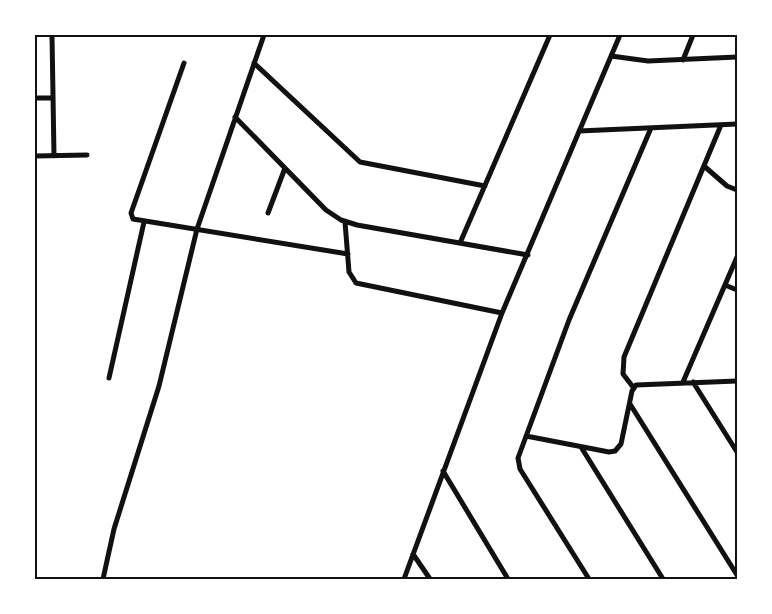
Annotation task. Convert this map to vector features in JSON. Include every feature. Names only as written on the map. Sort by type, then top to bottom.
[{"type":"street","points":[[52,35],[54,156]]},
{"type":"street","points":[[103,579],[114,530],[159,386],[197,229],[264,35]]},
{"type":"street","points":[[460,243],[550,35]]},
{"type":"street","points":[[404,579],[502,313],[620,35]]},
{"type":"street","points":[[683,60],[693,35]]},
{"type":"street","points":[[611,56],[643,61],[737,57]]},
{"type":"street","points":[[184,62],[131,213],[135,220],[348,254]]},
{"type":"street","points":[[254,63],[360,162],[484,186]]},
{"type":"street","points":[[35,98],[53,98]]},
{"type":"street","points":[[235,117],[326,210],[345,222],[528,255]]},
{"type":"street","points":[[580,132],[737,124]]},
{"type":"street","points":[[634,387],[623,374],[624,357],[721,125]]},
{"type":"street","points":[[589,579],[520,469],[518,458],[570,320],[651,128]]},
{"type":"street","points":[[35,156],[87,155]]},
{"type":"street","points":[[704,166],[727,186],[737,190]]},
{"type":"street","points":[[268,213],[285,168]]},
{"type":"street","points":[[109,378],[144,222]]},
{"type":"street","points":[[345,222],[349,272],[356,283],[502,313]]},
{"type":"street","points":[[683,382],[737,257]]},
{"type":"street","points":[[725,285],[737,290]]},
{"type":"street","points":[[526,436],[609,452],[619,448],[634,387],[639,384],[737,381]]},
{"type":"street","points":[[693,382],[737,452]]},
{"type":"street","points":[[630,404],[737,575]]},
{"type":"street","points":[[581,447],[663,579]]},
{"type":"street","points":[[443,471],[508,579]]},
{"type":"street","points":[[414,554],[430,579]]}]
